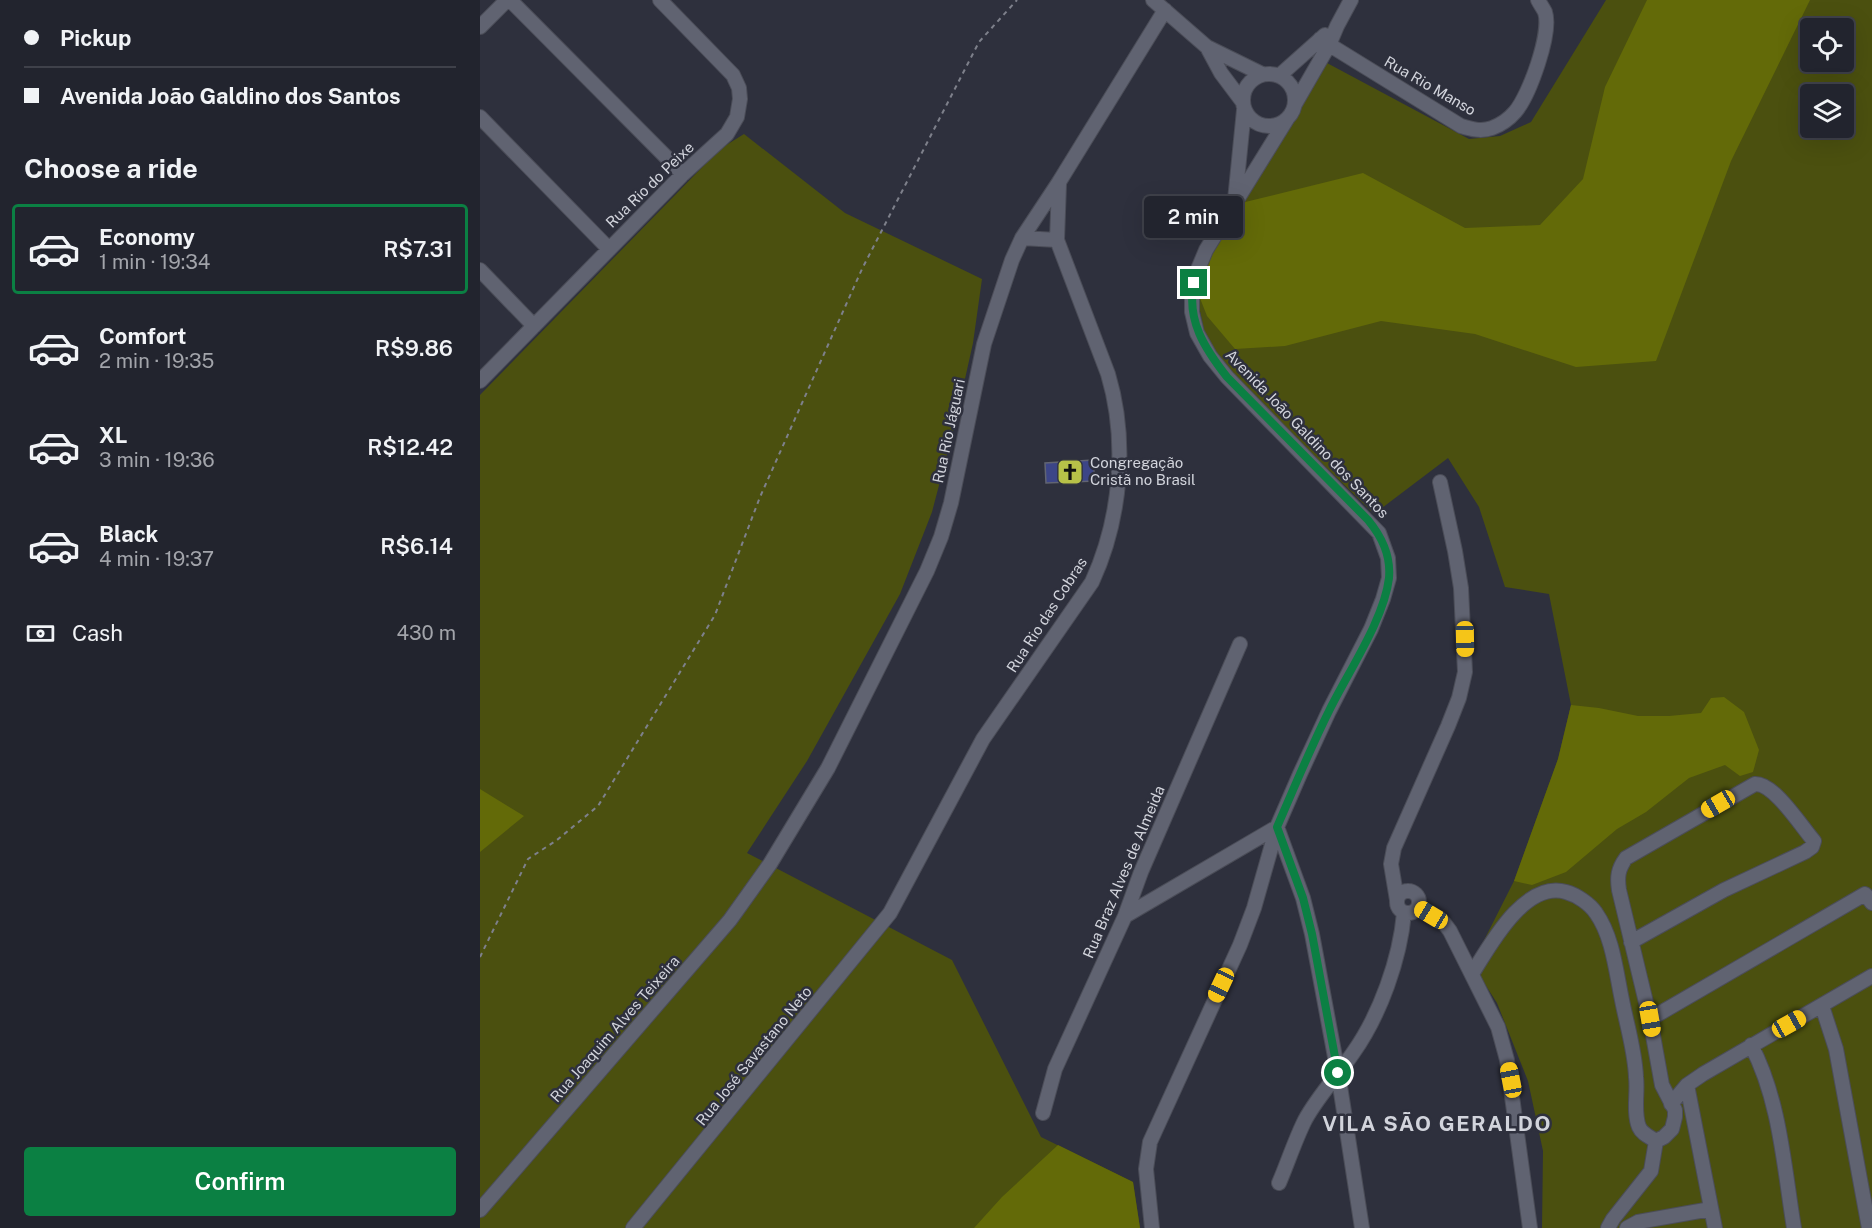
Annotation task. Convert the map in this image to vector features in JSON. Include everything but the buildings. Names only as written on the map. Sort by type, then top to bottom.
[{"type":"street","points":[[480,27],[508,0],[683,174]]},
{"type":"street","name":"Rua Rio do Peixe","points":[[480,381],[683,174],[727,134],[737,117],[739,88],[733,75],[660,0]]},
{"type":"street","points":[[1153,0],[1207,47],[1262,75]]},
{"type":"street","points":[[1207,47],[1221,73],[1255,123],[1263,126],[1280,124],[1293,112],[1325,42],[1351,0]]},
{"type":"street","name":"Rua Rio Manso","points":[[1325,42],[1461,126],[1476,130],[1490,129],[1514,114],[1523,102],[1539,63],[1546,25],[1545,13],[1538,0]]},
{"type":"street","name":"Rua Rio Jáguari","points":[[770,864],[828,768],[927,571],[941,537],[951,503],[984,344],[1002,286],[1022,238],[1165,10]]},
{"type":"street","points":[[1280,76],[1325,42]]},
{"type":"street","points":[[1235,200],[1244,92],[1248,84],[1254,78],[1262,75],[1280,76],[1292,87],[1295,104]]},
{"type":"street","points":[[480,117],[609,249]]},
{"type":"street","name":"Avenida João Galdino dos Santos","points":[[1152,1228],[1146,1169],[1150,1142],[1240,945],[1254,908],[1277,827],[1329,711],[1371,629],[1389,578],[1388,558],[1379,533],[1227,377],[1210,356],[1197,333],[1192,312],[1192,292],[1196,274],[1206,250],[1287,119]]},
{"type":"street","name":"Rua Rio das Cobras","points":[[897,902],[983,739],[1092,582],[1105,554],[1116,495],[1120,457],[1115,403],[1108,374],[1057,240],[1059,182]]},
{"type":"street","points":[[1022,238],[1057,240]]},
{"type":"street","points":[[480,270],[534,326]]},
{"type":"street","points":[[1400,906],[1391,858],[1448,726],[1459,698],[1465,672],[1461,588],[1440,482]]},
{"type":"street","name":"Rua Braz Alves de Almeida","points":[[1043,1113],[1055,1069],[1125,916],[1141,872],[1240,644]]},
{"type":"street","points":[[1631,942],[1724,890],[1804,852],[1812,847],[1814,841],[1772,790],[1761,784],[1749,786],[1626,858],[1618,870],[1617,882],[1631,942],[1650,1019],[1662,1085],[1675,1110],[1674,1123],[1664,1137],[1656,1141]]},
{"type":"street","points":[[1125,916],[1277,827],[1303,898],[1312,934],[1338,1073],[1362,1228]]},
{"type":"street","name":"Rua Joaquim Alves Teixeira","points":[[480,1210],[730,920],[770,864]]},
{"type":"street","points":[[1392,871],[1409,892],[1417,897],[1418,907]]},
{"type":"street","points":[[1472,974],[1506,923],[1535,896],[1557,890],[1568,892],[1583,900],[1596,912],[1609,942],[1633,1050],[1636,1074],[1636,1112],[1639,1127],[1646,1136],[1656,1141]]},
{"type":"street","points":[[1279,1183],[1305,1120],[1365,1034],[1389,981],[1402,936],[1400,894],[1409,892]]},
{"type":"street","points":[[1650,1019],[1865,894],[1872,903]]},
{"type":"street","name":"Rua José Savastano Neto","points":[[633,1228],[848,967],[897,902]]},
{"type":"street","points":[[1400,906],[1413,912],[1418,907]]},
{"type":"street","points":[[1418,907],[1444,922],[1498,1027],[1507,1060],[1530,1228]]},
{"type":"street","points":[[1671,1104],[1687,1084],[1872,976]]},
{"type":"street","points":[[1822,1006],[1836,1049],[1869,1228]]},
{"type":"street","points":[[1751,1045],[1764,1071],[1781,1147],[1794,1228]]},
{"type":"street","points":[[1687,1084],[1715,1228]]},
{"type":"street","points":[[1608,1228],[1650,1171],[1656,1141]]},
{"type":"street","points":[[1627,1228],[1638,1222],[1712,1209]]},
{"type":"path","points":[[480,957],[528,860],[598,806],[715,615],[760,497],[862,268],[979,42],[1017,0]]},
{"type":"green space","points":[[1606,0],[1872,0],[1872,1228],[1542,1228],[1543,1151],[1528,1081],[1497,1003],[1472,964],[1514,881],[1558,759],[1571,705],[1549,594],[1505,587],[1479,507],[1448,458],[1374,514],[1224,368],[1205,334],[1196,293],[1212,245],[1327,63],[1469,139],[1500,136],[1531,122]]},
{"type":"green space","points":[[1647,0],[1810,0],[1731,161],[1656,361],[1576,367],[1475,334],[1381,321],[1285,346],[1235,349],[1207,316],[1194,283],[1237,204],[1363,173],[1465,228],[1540,225],[1583,179],[1605,87]]},
{"type":"green space","points":[[744,134],[845,213],[982,279],[973,343],[954,428],[932,512],[900,594],[807,761],[747,853],[952,960],[1041,1137],[1133,1182],[1140,1228],[480,1228],[480,395],[720,149]]},
{"type":"green space","points":[[1724,697],[1744,712],[1759,750],[1753,772],[1740,776],[1725,765],[1689,778],[1646,812],[1617,829],[1566,872],[1532,885],[1514,881],[1558,759],[1571,705],[1638,716],[1669,716],[1701,713],[1711,698]]},
{"type":"green space","points":[[480,789],[524,816],[480,852]]},
{"type":"green space","points":[[1058,1145],[1133,1182],[1140,1228],[974,1228],[1002,1197]]},
{"type":"place","name":"Congregação Cristã no Brasil","points":[[1070,472]]},
{"type":"district","name":"VILA SÃO GERALDO","points":[[1437,1124]]},
{"type":"route","points":[[1194,283],[1192,312],[1197,333],[1210,356],[1227,377],[1368,520],[1379,533],[1388,558],[1389,578],[1371,629],[1329,711],[1277,827],[1303,898],[1312,934],[1338,1073]]}]
